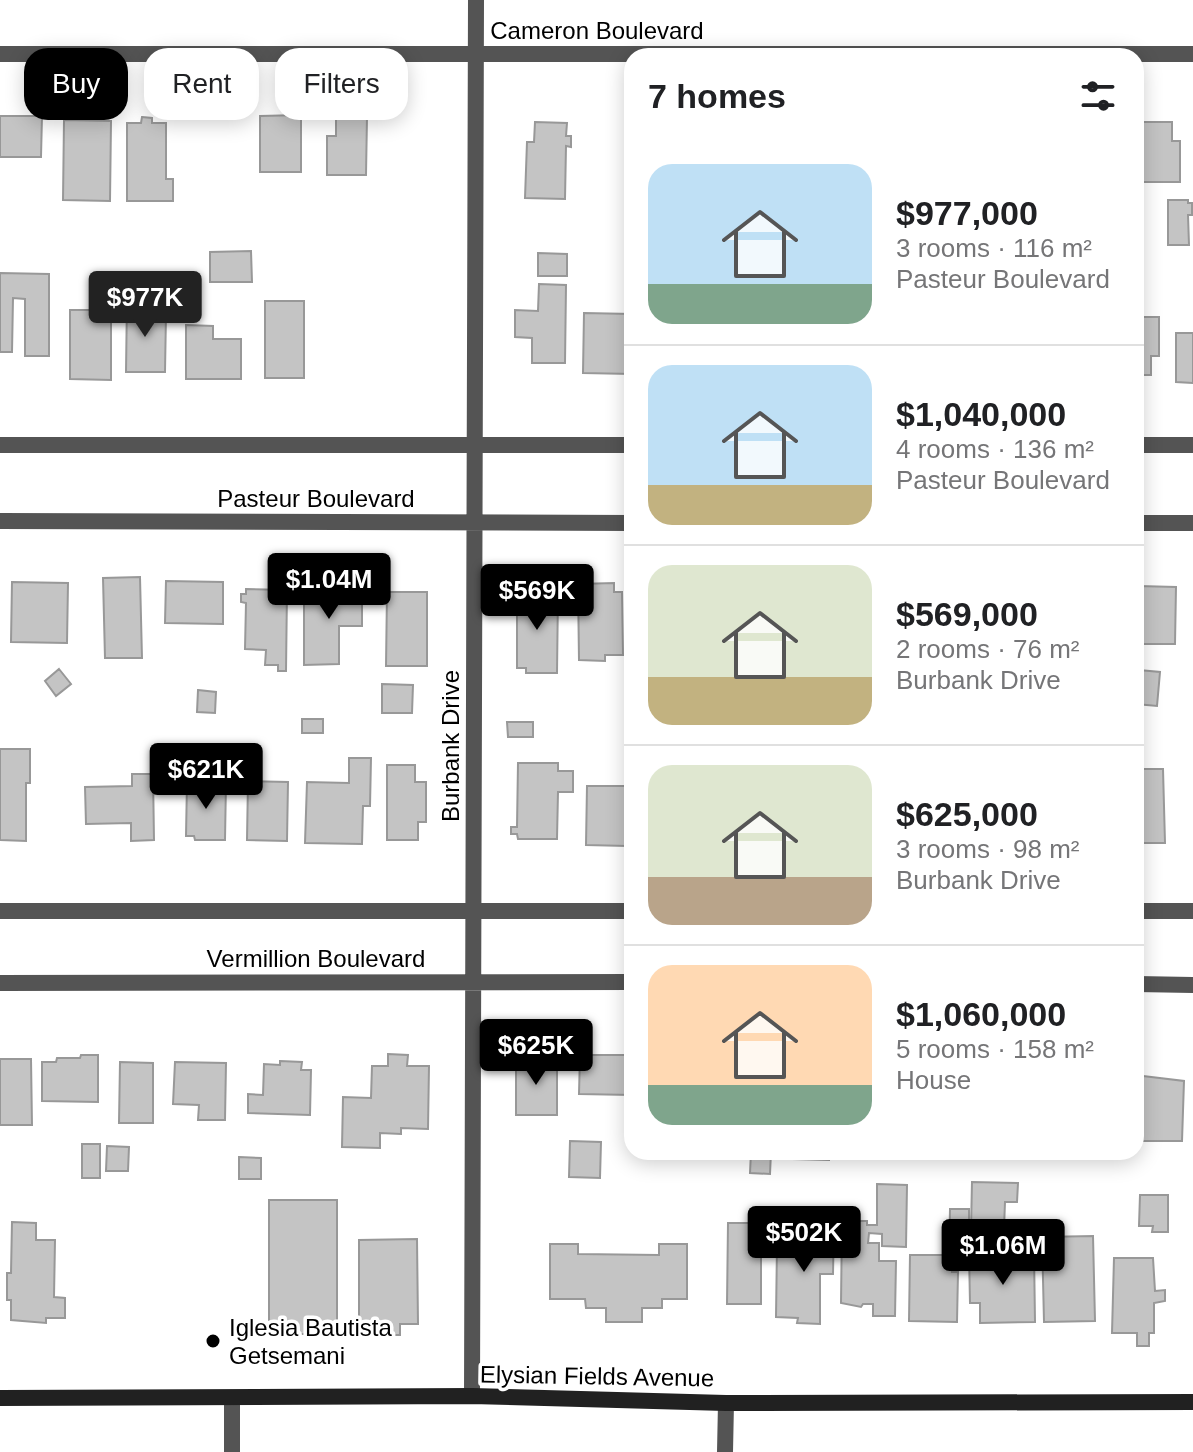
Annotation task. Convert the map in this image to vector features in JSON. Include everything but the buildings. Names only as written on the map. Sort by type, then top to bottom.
[{"type":"main road","name":"Elysian Fields Avenue","points":[[0,1398],[472,1396],[726,1403],[1193,1402]]},
{"type":"street","name":"Burbank Drive","points":[[472,1396],[476,0]]},
{"type":"street","name":"Cameron Boulevard","points":[[0,54],[624,54]]},
{"type":"street","name":"Cameron Boulevard","points":[[1144,54],[1193,54]]},
{"type":"street","points":[[0,445],[624,445]]},
{"type":"street","points":[[1144,445],[1193,445]]},
{"type":"street","name":"Pasteur Boulevard","points":[[0,521],[624,523]]},
{"type":"street","points":[[1144,523],[1193,523]]},
{"type":"street","name":"Vermillion Boulevard","points":[[0,911],[624,911]]},
{"type":"street","points":[[1144,911],[1193,911]]},
{"type":"street","name":"Vermillion Boulevard","points":[[0,983],[624,982]]},
{"type":"street","points":[[1144,984],[1193,985]]},
{"type":"street","points":[[232,1399],[232,1452]]},
{"type":"street","points":[[725,1452],[726,1403]]},
{"type":"place","name":"Iglesia Bautista Getsemani","points":[[213,1341]]}]
